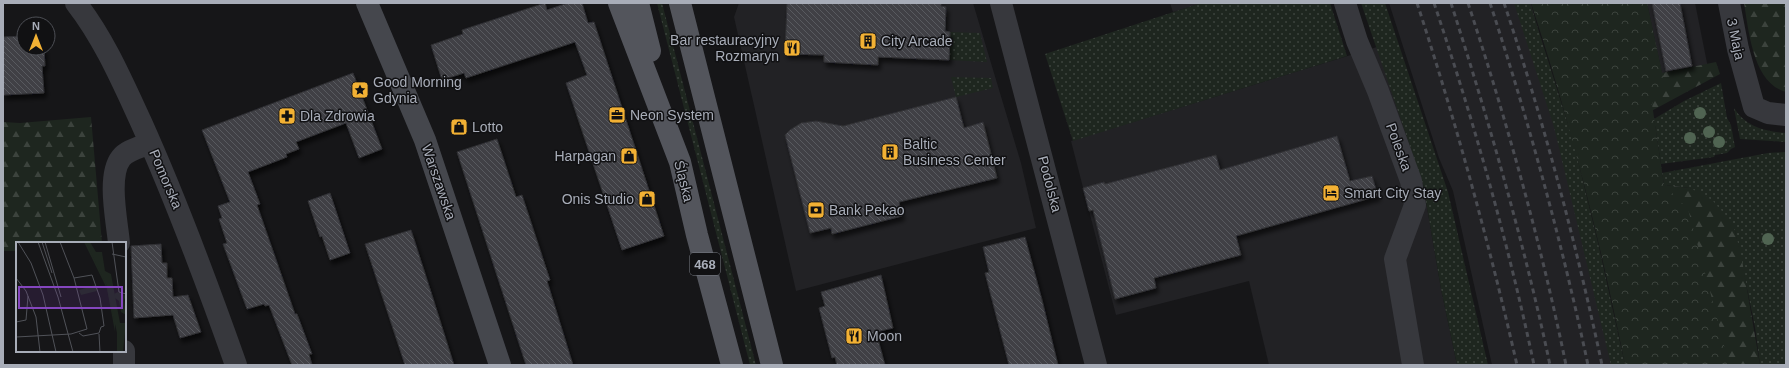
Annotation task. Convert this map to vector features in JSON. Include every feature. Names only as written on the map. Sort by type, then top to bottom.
[{"type":"main road","name":"Śląska","points":[[619,3],[680,162],[697,235],[732,365]]},
{"type":"main road","points":[[638,3],[680,162]]},
{"type":"main road","points":[[680,3],[772,365]]},
{"type":"street","name":"Pomorska","points":[[76,3],[87,16],[113,61],[150,143],[191,238],[236,365]]},
{"type":"street","name":"Warszawska","points":[[367,3],[425,140],[500,365]]},
{"type":"street","name":"Podolska","points":[[1001,3],[1096,365]]},
{"type":"street","name":"Poleska","points":[[1345,3],[1357,41],[1378,91],[1411,181],[1415,205],[1395,259],[1413,365]]},
{"type":"street","name":"3 Maja","points":[[1729,3],[1744,75],[1754,107],[1768,114],[1786,115]]},
{"type":"street","points":[[119,242],[114,172],[120,158],[127,152],[150,143]]},
{"type":"street","points":[[124,352],[124,365]]},
{"type":"shaded area","points":[[739,3],[973,3],[1021,163],[1036,228],[796,291],[734,17]]},
{"type":"shaded area","points":[[1170,3],[1202,3],[1173,12]]},
{"type":"shaded area","points":[[1389,3],[1531,3],[1625,365],[1492,365],[1453,191],[1439,158]]},
{"type":"shaded area","points":[[1647,3],[1695,3],[1708,68],[1663,78]]},
{"type":"shaded area","points":[[1377,47],[1423,184],[1441,289],[1457,365],[1269,365],[1249,281],[1116,315],[1071,141]]},
{"type":"green space","points":[[657,3],[662,3],[756,365],[750,365]]},
{"type":"green space","points":[[1201,3],[1330,3],[1347,56],[1073,141],[1045,54]]},
{"type":"green space","points":[[1361,3],[1385,3],[1448,192],[1488,365],[1457,365],[1441,289],[1423,184]]},
{"type":"green space","points":[[1514,3],[1530,3],[1573,140],[1599,247],[1625,365],[1611,365],[1554,127]]},
{"type":"green space","points":[[1531,3],[1647,3],[1663,78],[1652,104],[1664,185],[1688,209],[1723,340],[1727,365],[1625,365],[1606,274],[1584,182],[1559,92]]},
{"type":"green space","points":[[1647,3],[1662,73],[1716,62],[1720,74],[1629,123]]},
{"type":"green space","points":[[1744,3],[1786,3],[1786,92],[1775,87],[1766,78],[1760,68],[1754,55]]},
{"type":"green space","points":[[950,32],[980,33],[987,62],[949,60]]},
{"type":"green space","points":[[951,77],[991,78],[993,88],[956,97]]},
{"type":"green space","points":[[1721,83],[1727,118],[1731,125],[1735,147],[1727,153],[1715,155],[1714,157],[1661,164],[1654,119],[1684,101]]},
{"type":"green space","points":[[1734,108],[1744,120],[1756,127],[1786,133],[1786,142],[1740,139]]},
{"type":"green space","points":[[91,117],[102,242],[16,242],[16,251],[3,251],[3,122],[20,123]]},
{"type":"green space","points":[[1786,152],[1786,365],[1760,365],[1755,327],[1735,231],[1690,188],[1664,185],[1662,173],[1768,153]]},
{"type":"green space","points":[[1664,185],[1690,188],[1704,195],[1713,201],[1730,220],[1735,231],[1742,260],[1760,365],[1674,365]]},
{"type":"building","points":[[545,3],[547,10],[568,3],[582,3],[588,23],[594,22],[664,236],[622,250],[566,83],[587,75],[575,42],[466,78],[464,73],[442,80],[431,45],[463,34],[462,30]]},
{"type":"building","name":"City Arcade","points":[[787,3],[941,3],[941,6],[946,7],[945,31],[950,32],[949,60],[878,57],[878,65],[824,62],[824,55],[785,54]]},
{"type":"building","points":[[1652,3],[1680,3],[1692,66],[1666,71]]},
{"type":"building","points":[[16,36],[16,56],[44,56],[45,66],[42,66],[44,93],[3,95],[3,37]]},
{"type":"building","points":[[353,73],[382,149],[359,158],[346,123],[296,142],[299,149],[286,154],[287,157],[248,172],[260,204],[257,205],[295,314],[297,314],[312,354],[309,354],[312,365],[292,365],[269,305],[265,306],[264,304],[247,309],[223,244],[227,243],[219,219],[222,218],[218,206],[230,202],[202,130]]},
{"type":"building","name":"Baltic Business Center","points":[[956,97],[964,128],[983,122],[997,178],[899,202],[902,216],[832,234],[831,228],[810,233],[785,135],[790,130],[801,123],[816,121],[843,126]]},
{"type":"building","points":[[1337,136],[1350,181],[1372,176],[1378,196],[1236,236],[1241,255],[1154,278],[1156,288],[1115,299],[1093,210],[1089,211],[1083,188],[1104,182],[1105,184],[1216,155],[1220,170]]},
{"type":"building","points":[[497,139],[516,197],[522,195],[550,280],[547,281],[573,365],[526,365],[457,152]]},
{"type":"building","points":[[330,193],[350,253],[330,260],[322,236],[320,237],[308,201]]},
{"type":"building","points":[[411,230],[454,365],[405,365],[365,244]]},
{"type":"building","points":[[1025,237],[1058,365],[1009,365],[985,273],[989,272],[983,247]]},
{"type":"building","points":[[161,244],[162,263],[167,263],[167,278],[172,278],[173,297],[188,295],[201,332],[180,338],[173,315],[134,318],[131,246]]},
{"type":"building","points":[[881,275],[893,328],[876,332],[885,365],[837,365],[835,357],[832,358],[819,308],[825,306],[821,292]]},
{"type":"railway","points":[[1417,3],[1471,183],[1517,365]]},
{"type":"railway","points":[[1434,3],[1463,92],[1489,182],[1513,273],[1534,365]]},
{"type":"railway","points":[[1451,3],[1505,182],[1529,273],[1550,365]]},
{"type":"railway","points":[[1468,3],[1510,138],[1546,274],[1566,365]]},
{"type":"railway","points":[[1490,3],[1544,183],[1588,365]]},
{"type":"railway","points":[[1504,3],[1546,138],[1570,228],[1602,365]]},
{"type":"place","name":"City Arcade","points":[[868,41]]},
{"type":"place","name":"Bar restauracyjny Rozmaryn","points":[[792,48]]},
{"type":"place","name":"Good Morning Gdynia","points":[[360,90]]},
{"type":"place","name":"Neon System","points":[[617,115]]},
{"type":"place","name":"Dla Zdrowia","points":[[287,116]]},
{"type":"place","name":"Lotto","points":[[459,127]]},
{"type":"place","name":"Baltic Business Center","points":[[890,152]]},
{"type":"place","name":"Harpagan","points":[[629,156]]},
{"type":"place","name":"Smart City Stay","points":[[1331,193]]},
{"type":"place","name":"Onis Studio","points":[[647,199]]},
{"type":"place","name":"Bank Pekao","points":[[816,210]]},
{"type":"place","name":"Moon","points":[[854,336]]}]
